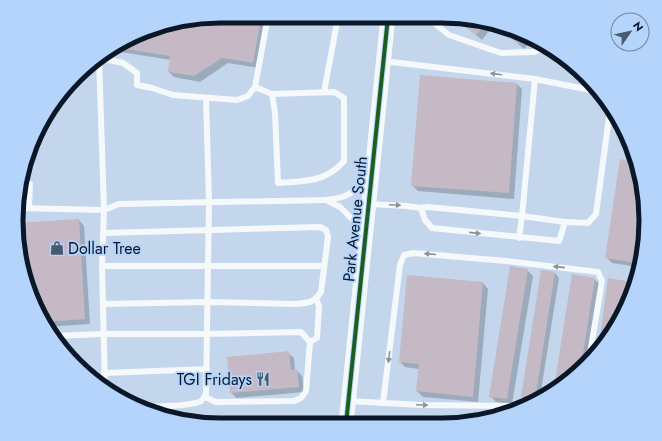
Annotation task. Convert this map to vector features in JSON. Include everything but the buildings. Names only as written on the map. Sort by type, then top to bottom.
[{"type":"street","name":"Park Avenue South","points":[[347,418],[387,23]]},
{"type":"lane","points":[[106,59],[123,63],[137,73],[137,85],[173,95],[237,100],[248,96],[256,88],[267,23]]},
{"type":"lane","points":[[324,92],[337,23]]},
{"type":"lane","points":[[434,23],[449,35],[501,53],[534,52],[540,49]]},
{"type":"lane","points":[[383,61],[535,79],[590,90]]},
{"type":"lane","points":[[99,65],[104,210],[102,266],[105,380]]},
{"type":"lane","points":[[519,238],[535,79]]},
{"type":"lane","points":[[256,88],[272,94],[334,92],[344,98],[344,161],[324,176],[311,180],[278,183],[275,113],[272,94]]},
{"type":"lane","points":[[153,406],[191,404],[200,401],[206,394],[209,202],[206,98]]},
{"type":"lane","points":[[368,204],[421,208],[428,206],[565,222],[588,223],[596,214],[609,116]]},
{"type":"lane","points":[[23,208],[104,210],[118,204],[338,199],[350,194],[371,178]]},
{"type":"lane","points":[[27,184],[30,184],[29,208]]},
{"type":"lane","points":[[326,200],[340,207],[366,234]]},
{"type":"lane","points":[[421,208],[425,220],[432,228],[519,238],[559,241],[565,222]]},
{"type":"lane","points":[[103,233],[320,228],[326,230],[328,237],[321,292],[316,299],[308,303],[208,302],[103,304]]},
{"type":"lane","points":[[383,403],[400,265],[404,255],[413,253],[506,261],[598,272],[602,281],[591,350]]},
{"type":"lane","points":[[102,266],[324,266]]},
{"type":"lane","points":[[310,342],[317,338],[319,306],[316,299]]},
{"type":"lane","points":[[60,336],[301,332],[310,342],[306,391],[301,398],[294,401],[216,402],[205,397]]},
{"type":"lane","points":[[104,373],[207,369]]},
{"type":"lane","points":[[348,401],[422,405],[510,406]]},
{"type":"cycle path","points":[[347,418],[387,23]]},
{"type":"place","name":"Dollar Tree","points":[[57,248]]},
{"type":"place","name":"TGI Fridays","points":[[263,379]]}]
